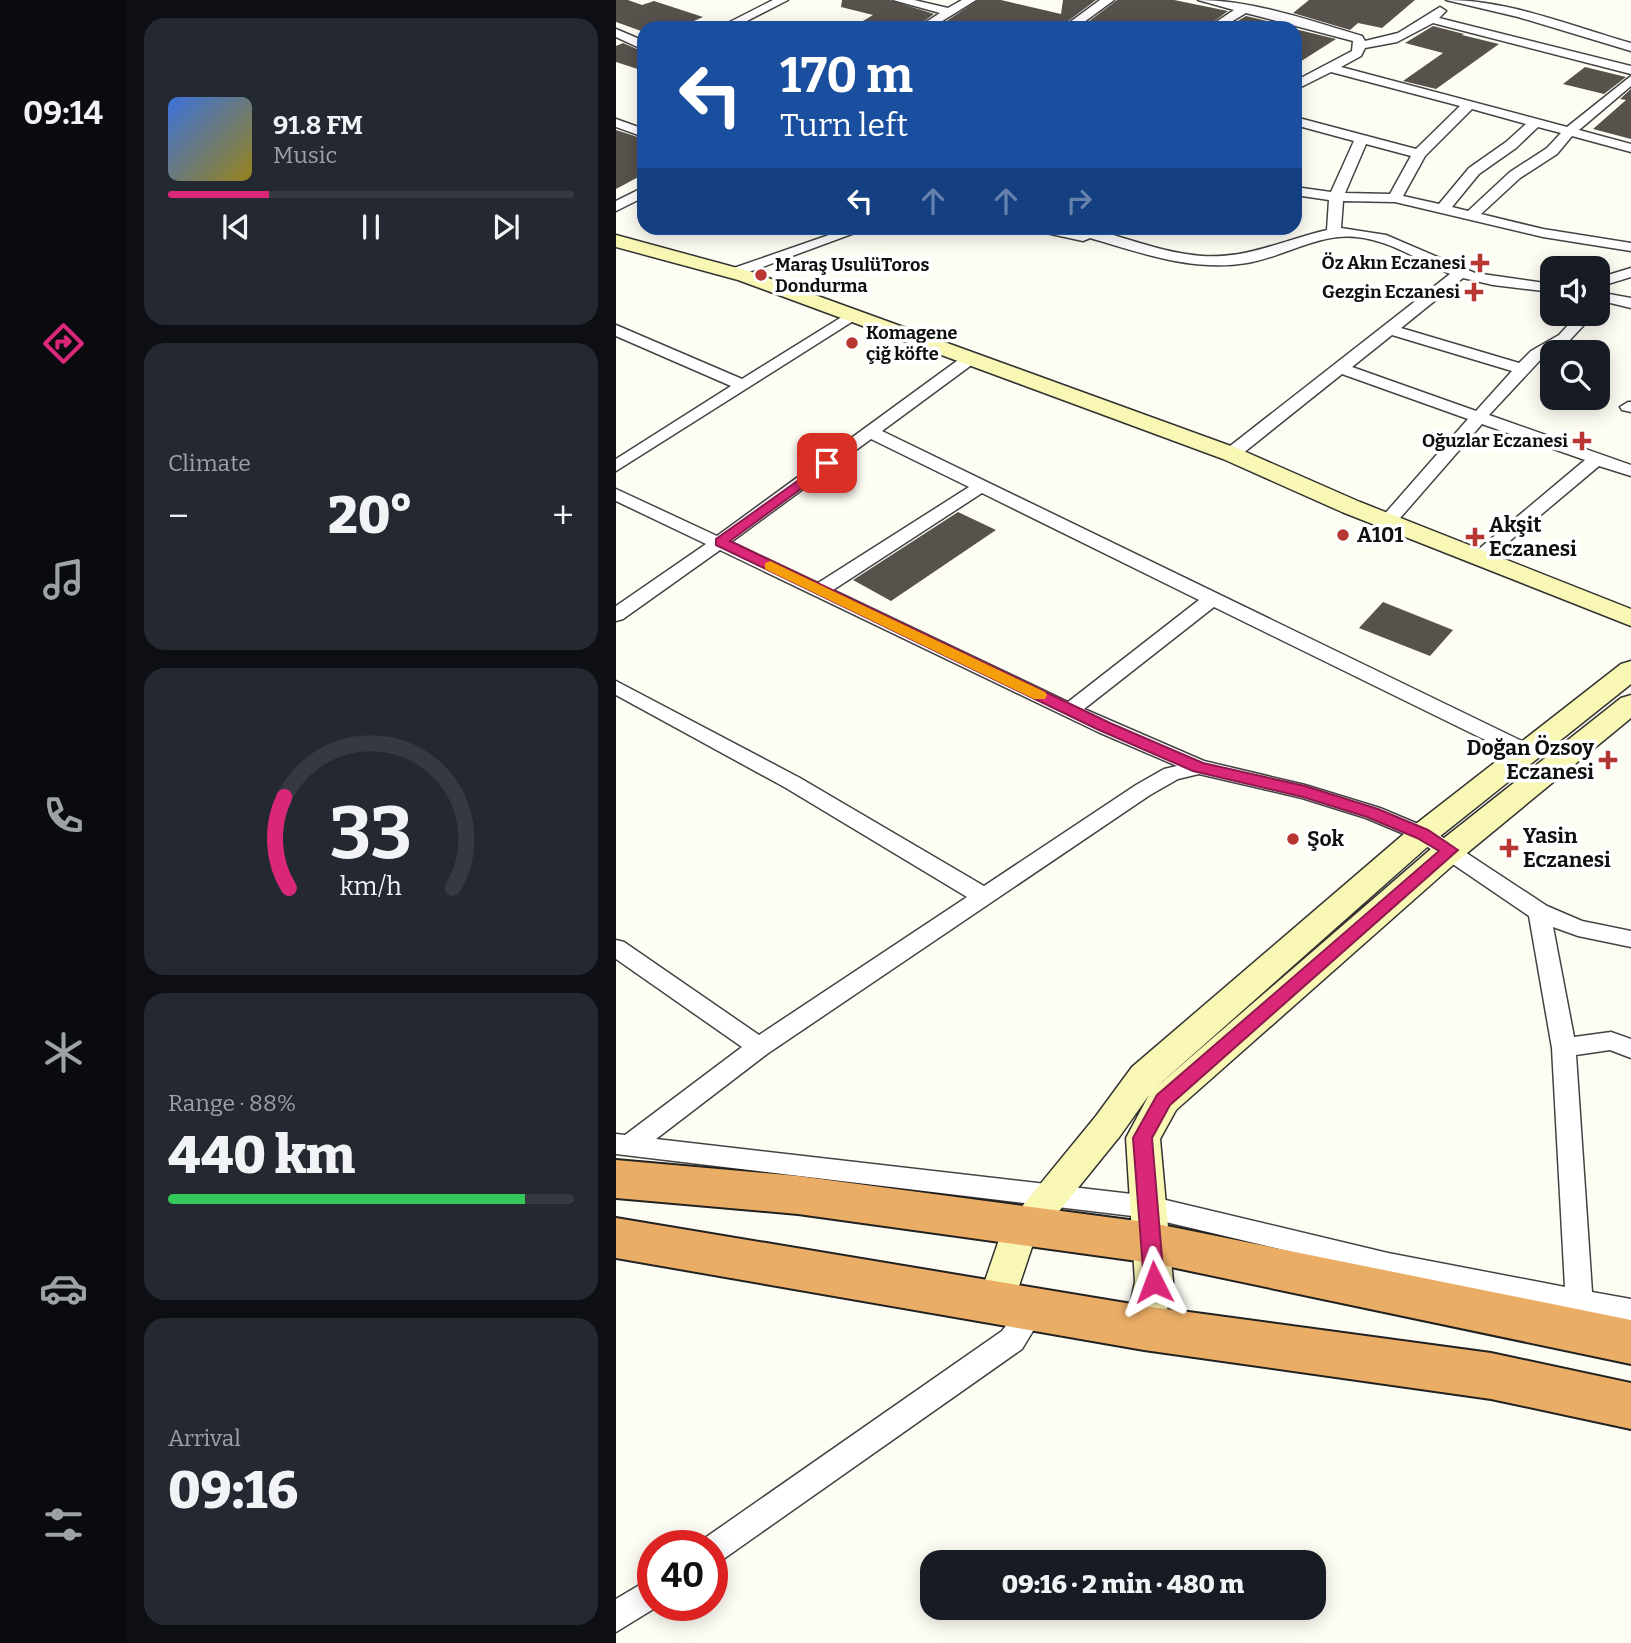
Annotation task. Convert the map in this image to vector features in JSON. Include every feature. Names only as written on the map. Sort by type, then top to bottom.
[{"type":"highway","points":[[621,1156],[798,1195],[1038,1210],[1150,1225],[1631,1342]]},
{"type":"highway","points":[[616,1238],[1144,1328],[1491,1376],[1631,1406]]},
{"type":"street","points":[[735,21],[759,6],[782,0]]},
{"type":"street","points":[[898,0],[950,12]]},
{"type":"street","points":[[935,21],[970,0]]},
{"type":"street","points":[[1078,21],[1108,0]]},
{"type":"street","points":[[1204,0],[1292,21]]},
{"type":"street","points":[[1360,45],[1392,41],[1431,19],[1452,0],[1520,14],[1631,47]]},
{"type":"street","points":[[1224,21],[1244,9]]},
{"type":"street","points":[[1431,19],[1631,70]]},
{"type":"street","points":[[1302,23],[1353,36],[1358,39],[1360,45],[1357,53],[1302,83]]},
{"type":"street","points":[[616,33],[637,43]]},
{"type":"street","points":[[1332,68],[1631,148]]},
{"type":"street","points":[[1471,216],[1515,175],[1552,151],[1570,131],[1631,80]]},
{"type":"street","points":[[1395,198],[1419,154],[1469,105]]},
{"type":"street","points":[[1443,209],[1474,171],[1511,145],[1536,122]]},
{"type":"street","points":[[616,123],[637,130]]},
{"type":"street","points":[[1302,123],[1419,154]]},
{"type":"street","points":[[1334,232],[1336,197],[1362,140]]},
{"type":"street","points":[[1302,192],[1336,197],[1395,198],[1543,233],[1631,247]]},
{"type":"street","points":[[616,207],[637,195]]},
{"type":"street","points":[[616,230],[734,270],[1231,454],[1388,522],[1630,615]]},
{"type":"street","points":[[1094,235],[1159,254],[1211,263],[1271,254],[1334,232],[1357,232],[1383,238],[1461,273],[1492,281],[1540,287]]},
{"type":"street","points":[[734,270],[806,235]]},
{"type":"street","points":[[616,241],[734,270],[840,235]]},
{"type":"street","points":[[1068,235],[1179,265],[1220,267],[1280,260],[1308,240]]},
{"type":"street","points":[[1610,287],[1631,272]]},
{"type":"street","points":[[1231,454],[1461,273]]},
{"type":"street","points":[[1610,298],[1631,303]]},
{"type":"street","points":[[616,466],[853,315]]},
{"type":"street","points":[[1388,522],[1522,369],[1537,354],[1564,338],[1576,326]]},
{"type":"street","points":[[1390,329],[1522,369]]},
{"type":"street","points":[[616,330],[743,385]]},
{"type":"street","points":[[616,615],[971,358]]},
{"type":"street","points":[[1340,368],[1631,471]]},
{"type":"street","points":[[870,432],[1527,752]]},
{"type":"street","points":[[1480,557],[1597,459]]},
{"type":"street","points":[[820,590],[982,486]]},
{"type":"street","points":[[616,494],[1070,710],[1199,767],[1305,792],[1373,813],[1423,834],[1450,850],[1539,912],[1578,928],[1631,939]]},
{"type":"street","points":[[1070,710],[1212,599]]},
{"type":"street","points":[[728,1539],[1012,1340],[1016,1242],[1038,1210],[1108,1126],[1144,1076],[1423,834],[1631,670]]},
{"type":"street","points":[[616,687],[793,783],[985,897]]},
{"type":"street","points":[[1144,1328],[1154,1282],[1143,1138],[1164,1100],[1450,850],[1631,704]]},
{"type":"street","points":[[621,1156],[666,1115],[759,1047],[1143,790],[1171,774],[1199,767]]},
{"type":"street","points":[[1539,912],[1564,1048],[1578,1301]]},
{"type":"street","points":[[616,948],[759,1047]]},
{"type":"street","points":[[1564,1048],[1611,1041],[1631,1049]]},
{"type":"street","points":[[1150,1225],[1388,1264],[1631,1311]]},
{"type":"street","points":[[616,1618],[637,1603]]},
{"type":"building","points":[[616,0],[628,0],[642,5],[654,1],[703,17],[694,21],[637,21],[637,30],[616,22]]},
{"type":"building","points":[[842,0],[890,0],[934,14],[924,21],[863,21],[873,15],[841,7]]},
{"type":"building","points":[[978,0],[1001,0],[1061,14],[1063,0],[1096,0],[1068,21],[946,21]]},
{"type":"building","points":[[1117,0],[1174,0],[1228,11],[1214,21],[1089,21]]},
{"type":"building","points":[[1309,0],[1415,0],[1382,28],[1358,23],[1350,30],[1293,13]]},
{"type":"building","points":[[1246,16],[1267,21],[1238,21]]},
{"type":"building","points":[[1433,26],[1499,44],[1436,89],[1403,81],[1443,53],[1405,43]]},
{"type":"building","points":[[1302,31],[1336,39],[1302,61]]},
{"type":"building","points":[[623,43],[637,49],[637,69],[616,62],[616,46]]},
{"type":"building","points":[[1585,67],[1626,77],[1604,94],[1563,84]]},
{"type":"building","points":[[1631,89],[1631,139],[1593,129],[1626,100],[1620,99]]},
{"type":"building","points":[[616,130],[637,137],[637,178],[616,189]]},
{"type":"building","points":[[958,512],[996,530],[891,601],[853,580]]},
{"type":"building","points":[[1383,602],[1453,630],[1430,656],[1359,628]]},
{"type":"slow traffic","points":[[770,566],[1039,695]]},
{"type":"place","name":"Öz Akın Eczanesi","points":[[1480,263]]},
{"type":"place","name":"Maraş UsulüToros Dondurma","points":[[761,275]]},
{"type":"place","name":"Gezgin Eczanesi","points":[[1474,292]]},
{"type":"place","name":"Komagene çiğ köfte","points":[[852,343]]},
{"type":"place","name":"Oğuzlar Eczanesi","points":[[1582,441]]},
{"type":"place","name":"A101","points":[[1343,535]]},
{"type":"place","name":"Akşit Eczanesi","points":[[1475,537]]},
{"type":"place","name":"Doğan Özsoy Eczanesi","points":[[1608,760]]},
{"type":"place","name":"Şok","points":[[1293,839]]},
{"type":"place","name":"Yasin Eczanesi","points":[[1509,848]]},
{"type":"route","points":[[827,463],[720,542],[1105,727],[1199,767],[1237,774],[1373,813],[1423,834],[1450,850],[1164,1100],[1143,1138],[1154,1282]]}]
